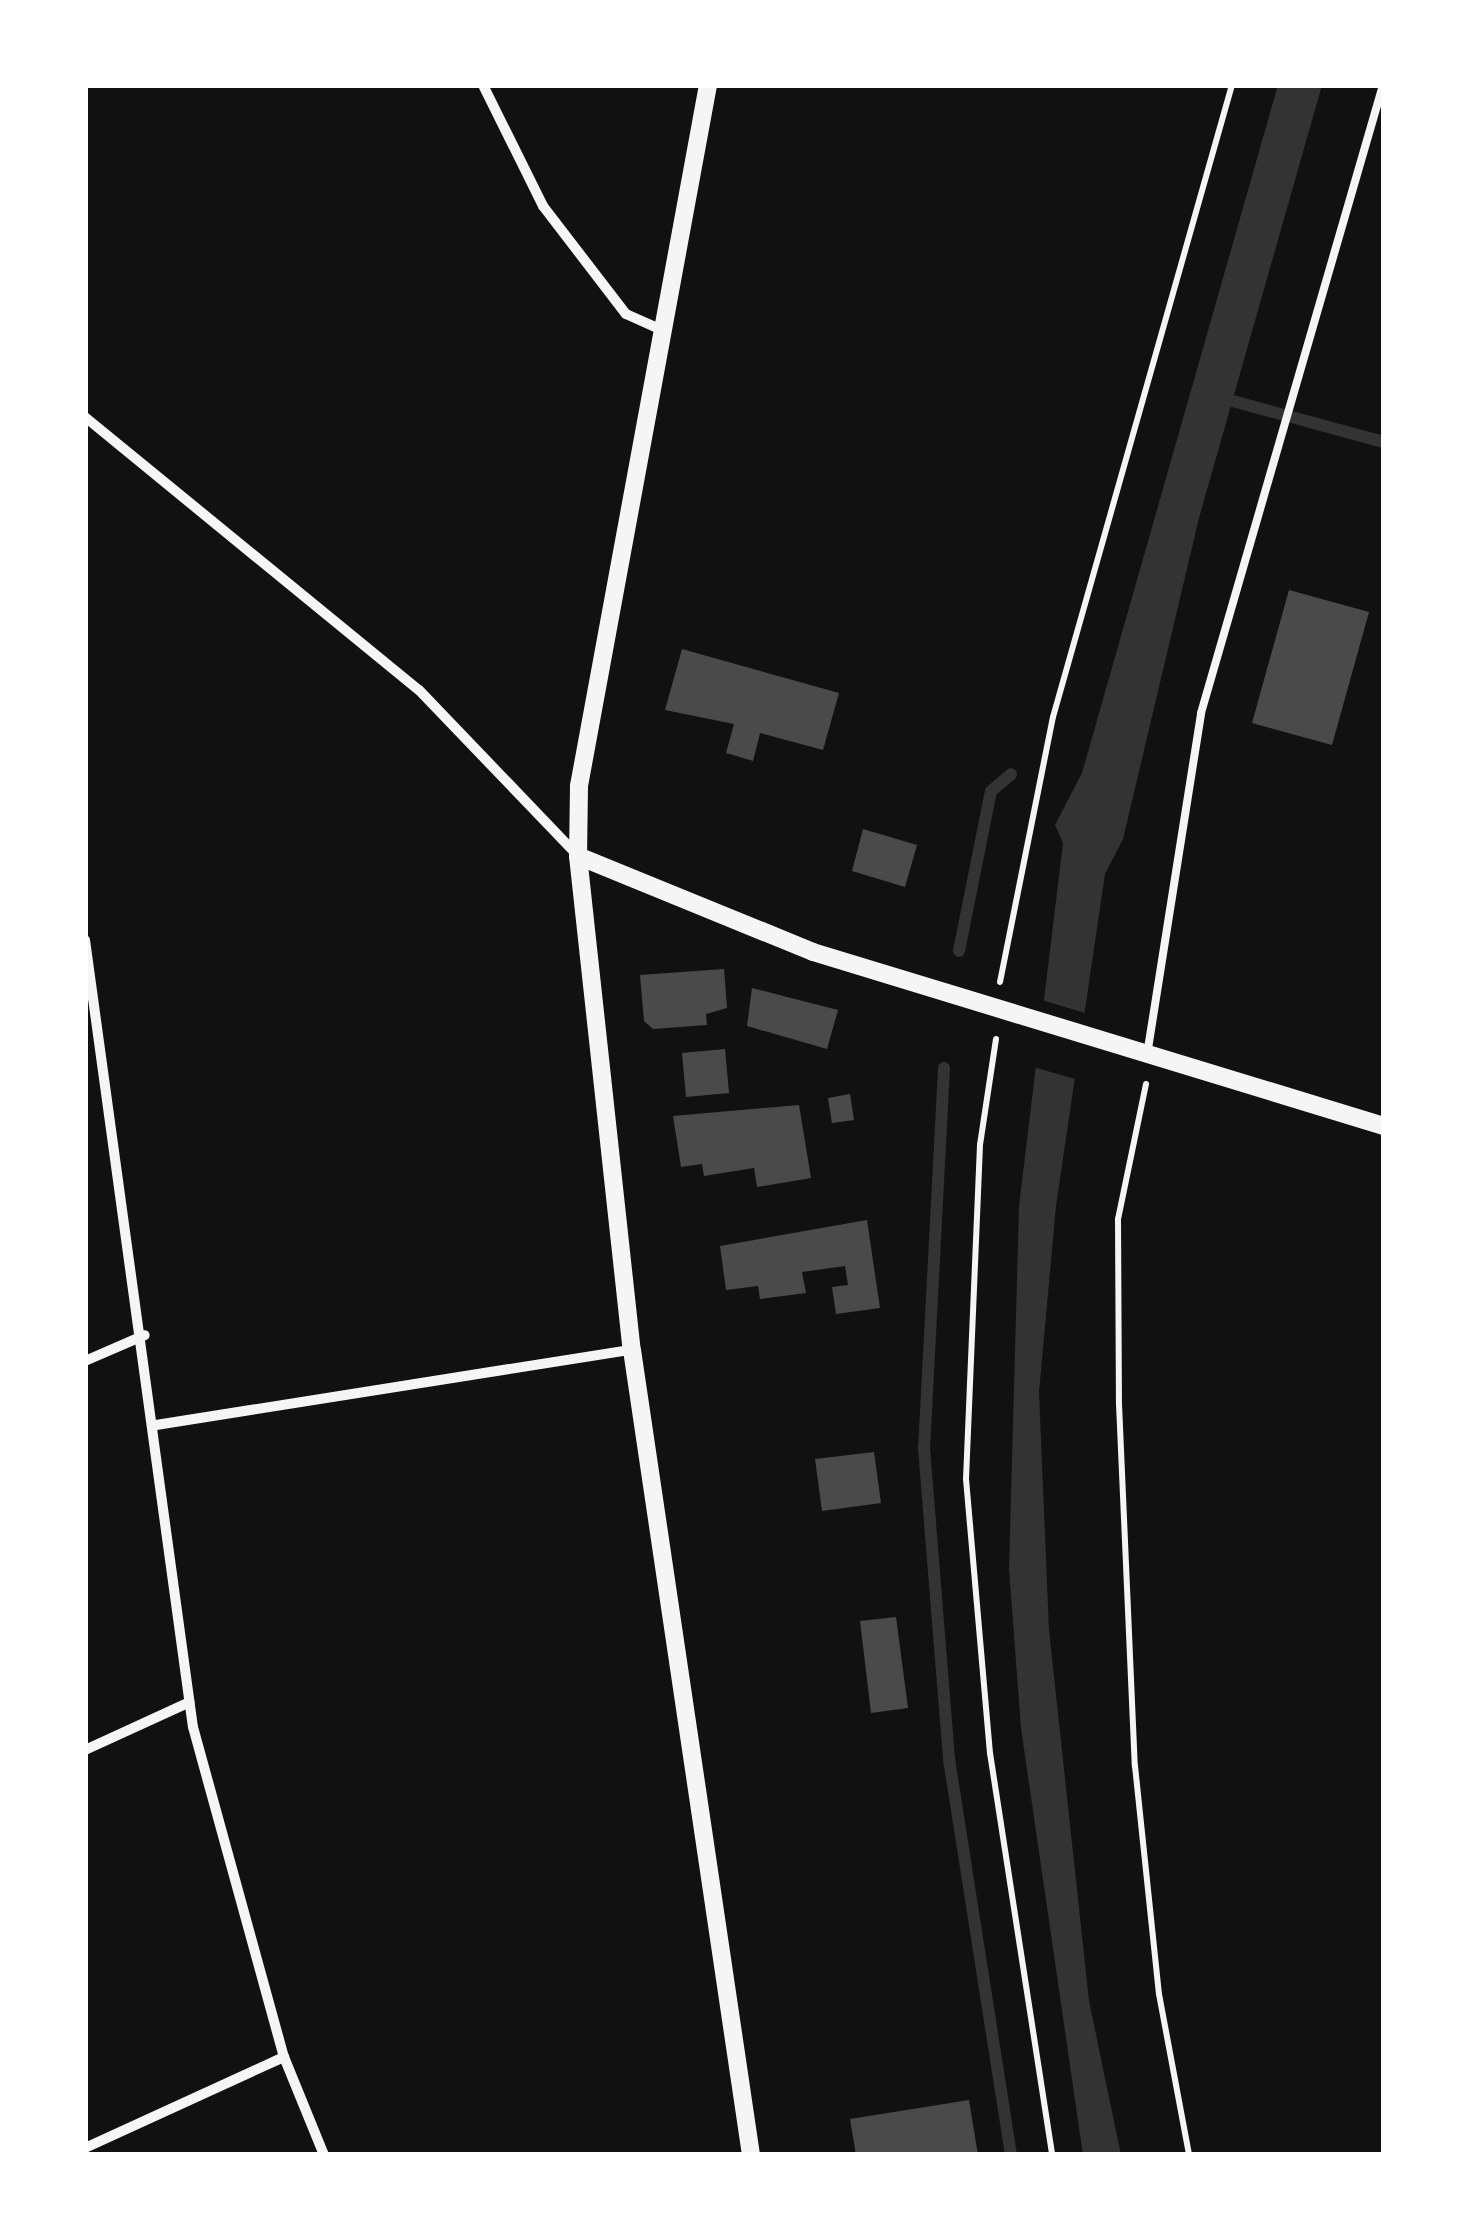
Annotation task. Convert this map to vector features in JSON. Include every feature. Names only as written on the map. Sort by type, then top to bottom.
[{"type":"street","points":[[483,85],[543,206],[626,314],[662,330]]},
{"type":"street","points":[[708,85],[579,786],[578,856],[632,1350],[751,2155]]},
{"type":"street","points":[[85,417],[418,690],[578,856],[813,952],[1010,1017],[1384,1126]]},
{"type":"street","points":[[85,940],[144,1335],[190,1702],[284,2056],[324,2155]]},
{"type":"street","points":[[85,1361],[144,1335]]},
{"type":"street","points":[[156,1425],[632,1350]]},
{"type":"street","points":[[85,1750],[190,1702]]},
{"type":"street","points":[[85,2148],[284,2056]]},
{"type":"lane","points":[[1138,1054],[1201,713],[1383,85]]},
{"type":"path","points":[[1000,985],[1053,717],[1232,85]]},
{"type":"path","points":[[996,1044],[980,1145],[966,1479],[990,1753],[1052,2155]]},
{"type":"path","points":[[1138,1054],[1118,1219],[1119,1404],[1135,1766],[1160,1994],[1189,2155]]},
{"type":"shaded area","points":[[1278,85],[1322,85],[1199,518],[1123,839],[1105,874],[1056,1206],[1039,1392],[1049,1630],[1089,2001],[1121,2155],[1083,2155],[1021,1728],[1009,1569],[1019,1206],[1063,843],[1055,825],[1082,773]]},
{"type":"pier","points":[[1035,998],[1085,1013],[1075,1079],[1030,1066]]},
{"type":"building","points":[[1289,590],[1369,612],[1332,745],[1252,723]]},
{"type":"building","points":[[682,649],[839,693],[823,750],[760,733],[753,761],[726,753],[734,724],[665,710]]},
{"type":"building","points":[[863,829],[917,845],[905,887],[852,871]]},
{"type":"building","points":[[724,969],[727,1008],[706,1014],[707,1025],[653,1029],[644,1021],[640,975]]},
{"type":"building","points":[[752,988],[838,1010],[827,1049],[747,1026]]},
{"type":"building","points":[[725,1049],[729,1093],[686,1097],[682,1053]]},
{"type":"building","points":[[850,1094],[854,1120],[832,1123],[828,1098]]},
{"type":"building","points":[[799,1105],[811,1178],[757,1187],[754,1168],[704,1176],[702,1164],[681,1167],[673,1116]]},
{"type":"building","points":[[867,1220],[880,1308],[836,1314],[832,1287],[848,1285],[845,1266],[802,1272],[806,1293],[760,1299],[758,1286],[726,1290],[720,1246]]},
{"type":"building","points":[[874,1452],[881,1503],[822,1511],[815,1459]]},
{"type":"building","points":[[896,1617],[908,1708],[871,1713],[860,1621]]},
{"type":"building","points":[[969,2100],[978,2155],[856,2155],[850,2119]]},
{"type":"waterway","points":[[1218,397],[1384,442]]},
{"type":"waterway","points":[[959,951],[991,791],[1011,774]]},
{"type":"waterway","points":[[944,1068],[924,1448],[949,1759],[1011,2155]]}]
